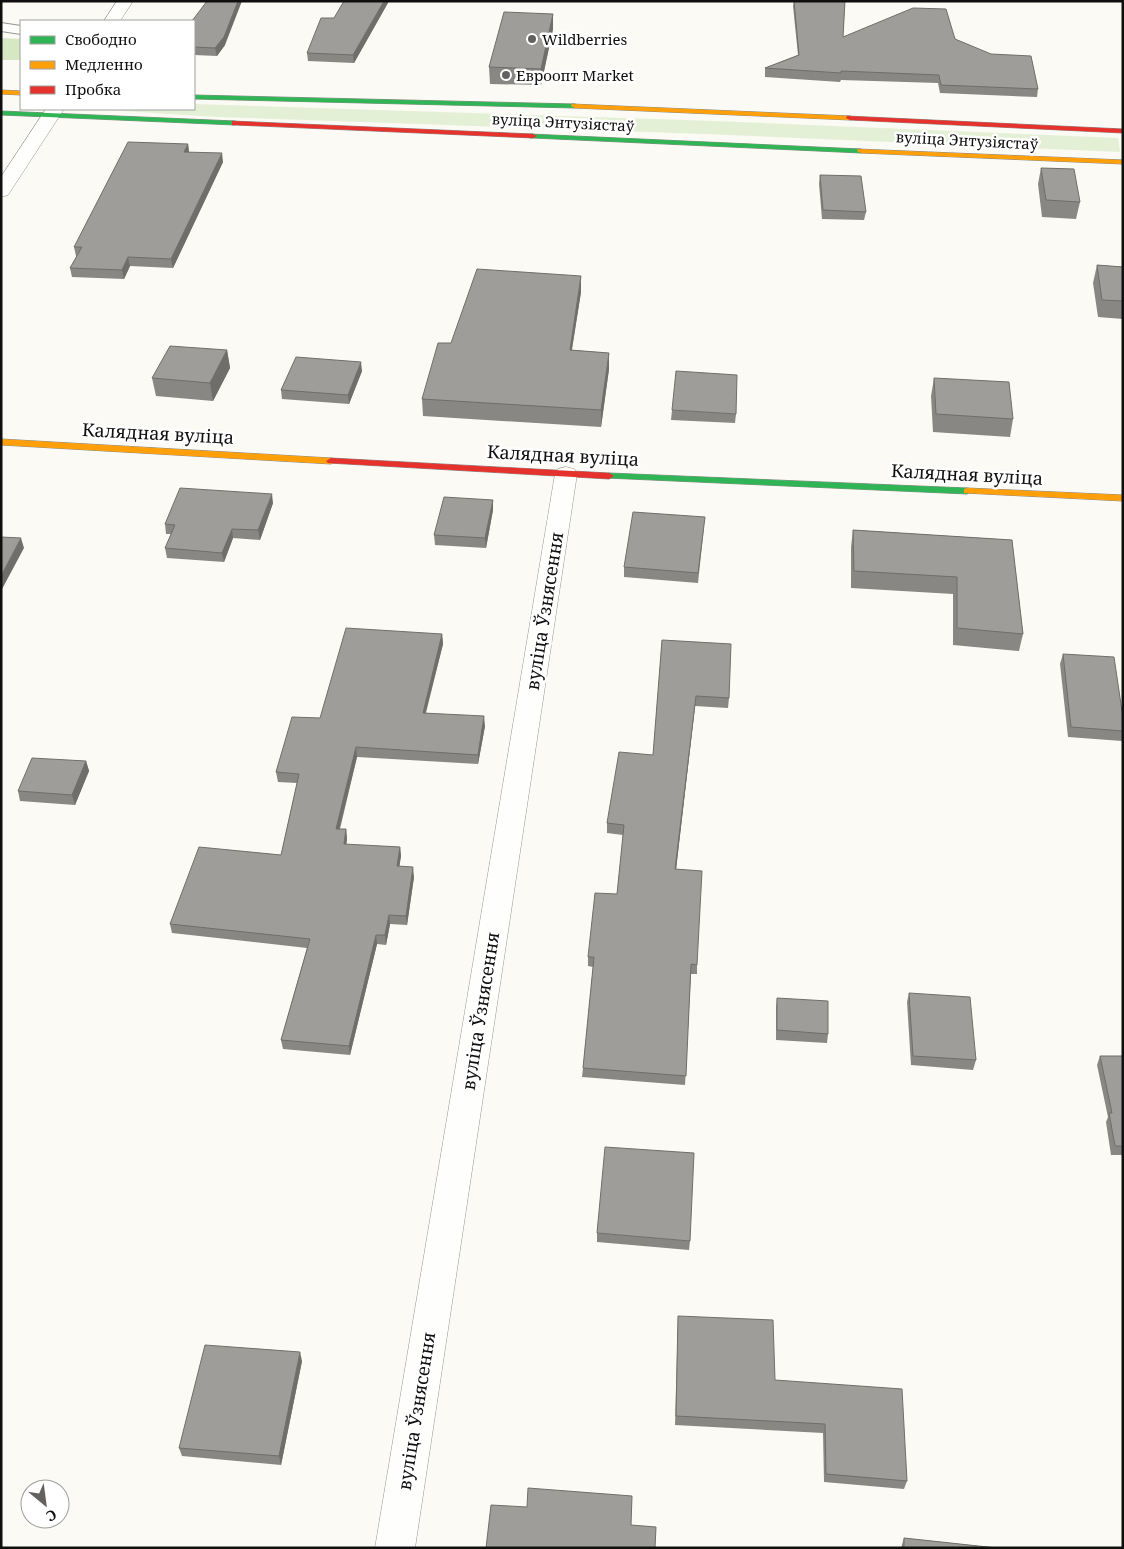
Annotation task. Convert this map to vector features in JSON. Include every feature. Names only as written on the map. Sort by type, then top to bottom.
[{"type":"street","points":[[113,20],[125,1]]},
{"type":"street","points":[[1,92],[20,93]]},
{"type":"street","name":"вуліца Энтузіястаў","points":[[195,97],[633,107],[1123,131]]},
{"type":"street","points":[[1,191],[53,112]]},
{"type":"street","name":"вуліца Энтузіястаў","points":[[1,113],[53,112],[1123,162]]},
{"type":"street","name":"Калядная вуліца","points":[[1,442],[566,474],[1123,498]]},
{"type":"street","name":"вуліца Ўзнясення","points":[[395,1548],[566,474]]},
{"type":"lane","points":[[1,28],[20,30]]},
{"type":"green space","points":[[1,38],[20,39],[20,60],[1,60]]},
{"type":"green space","points":[[195,104],[715,121],[1118,138],[1120,152],[705,134],[217,117],[108,110],[195,110]]},
{"type":"building","points":[[207,1],[238,1],[224,37],[215,48],[195,47],[195,20],[193,20]]},
{"type":"building","points":[[344,1],[384,1],[353,55],[307,53],[321,18],[334,18]]},
{"type":"building","points":[[794,1],[845,1],[843,37],[913,8],[946,9],[955,39],[991,54],[1031,56],[1038,89],[941,85],[939,75],[841,71],[841,73],[765,68],[799,55]]},
{"type":"building","points":[[504,12],[553,14],[541,69],[489,67]]},
{"type":"building","points":[[128,142],[188,144],[184,152],[222,153],[171,259],[128,257],[122,270],[70,268],[82,247],[74,247]]},
{"type":"building","points":[[1041,168],[1074,169],[1080,202],[1046,200]]},
{"type":"building","points":[[820,175],[861,176],[866,212],[823,210]]},
{"type":"building","points":[[1097,265],[1123,267],[1123,301],[1102,300]]},
{"type":"building","points":[[477,269],[581,276],[570,350],[609,353],[601,410],[422,399],[438,343],[451,343]]},
{"type":"building","points":[[170,346],[227,350],[210,383],[152,378]]},
{"type":"building","points":[[296,357],[361,362],[348,395],[281,390]]},
{"type":"building","points":[[676,371],[737,375],[736,414],[672,410]]},
{"type":"building","points":[[934,378],[1009,382],[1013,419],[936,414]]},
{"type":"building","points":[[180,488],[272,494],[258,530],[232,529],[222,553],[165,548],[175,525],[165,524]]},
{"type":"building","points":[[444,497],[493,500],[485,538],[434,535]]},
{"type":"building","points":[[633,512],[705,517],[698,573],[624,567]]},
{"type":"building","points":[[853,530],[1012,540],[1023,634],[957,628],[957,577],[854,571]]},
{"type":"building","points":[[1,537],[21,538],[1,576]]},
{"type":"building","points":[[346,628],[442,634],[423,713],[484,716],[478,755],[356,747],[336,829],[346,829],[344,844],[400,847],[397,866],[413,867],[406,916],[389,915],[385,935],[376,935],[349,1046],[281,1040],[310,939],[170,924],[199,847],[281,855],[299,774],[276,772],[292,717],[320,718]]},
{"type":"building","points":[[662,640],[731,644],[729,698],[696,696],[675,869],[702,871],[697,965],[691,964],[686,1076],[583,1068],[594,957],[588,957],[595,893],[617,894],[624,825],[607,823],[619,752],[653,755]]},
{"type":"building","points":[[1063,654],[1114,657],[1123,718],[1123,731],[1071,727]]},
{"type":"building","points":[[32,758],[86,761],[72,795],[18,791]]},
{"type":"building","points":[[909,993],[970,997],[976,1060],[913,1056]]},
{"type":"building","points":[[777,998],[828,1001],[828,1034],[777,1030]]},
{"type":"building","points":[[1100,1056],[1123,1056],[1123,1146],[1115,1146],[1109,1113],[1112,1113]]},
{"type":"building","points":[[605,1147],[694,1153],[690,1241],[597,1233]]},
{"type":"building","points":[[678,1316],[773,1320],[775,1380],[902,1389],[907,1481],[826,1474],[825,1424],[676,1416]]},
{"type":"building","points":[[205,1345],[300,1352],[279,1456],[179,1448]]},
{"type":"building","points":[[528,1488],[632,1496],[631,1525],[656,1527],[655,1548],[486,1548],[491,1505],[527,1507]]},
{"type":"building","points":[[904,1538],[997,1548],[904,1548]]},
{"type":"traffic: fast","points":[[195,97],[575,106]]},
{"type":"traffic: fast","points":[[1,113],[235,123]]},
{"type":"traffic: fast","points":[[533,136],[861,151]]},
{"type":"traffic: fast","points":[[609,476],[967,491]]},
{"type":"traffic: slow","points":[[1,92],[20,93]]},
{"type":"traffic: slow","points":[[575,106],[850,118]]},
{"type":"traffic: slow","points":[[861,151],[1123,162]]},
{"type":"traffic: slow","points":[[1,442],[331,461]]},
{"type":"traffic: slow","points":[[967,491],[1123,498]]},
{"type":"traffic: jam","points":[[850,118],[1123,131]]},
{"type":"traffic: jam","points":[[235,123],[533,136]]},
{"type":"traffic: jam","points":[[331,461],[609,476]]},
{"type":"place","name":"Wildberries","points":[[532,39]]},
{"type":"place","name":"Евроопт Market","points":[[506,75]]}]
